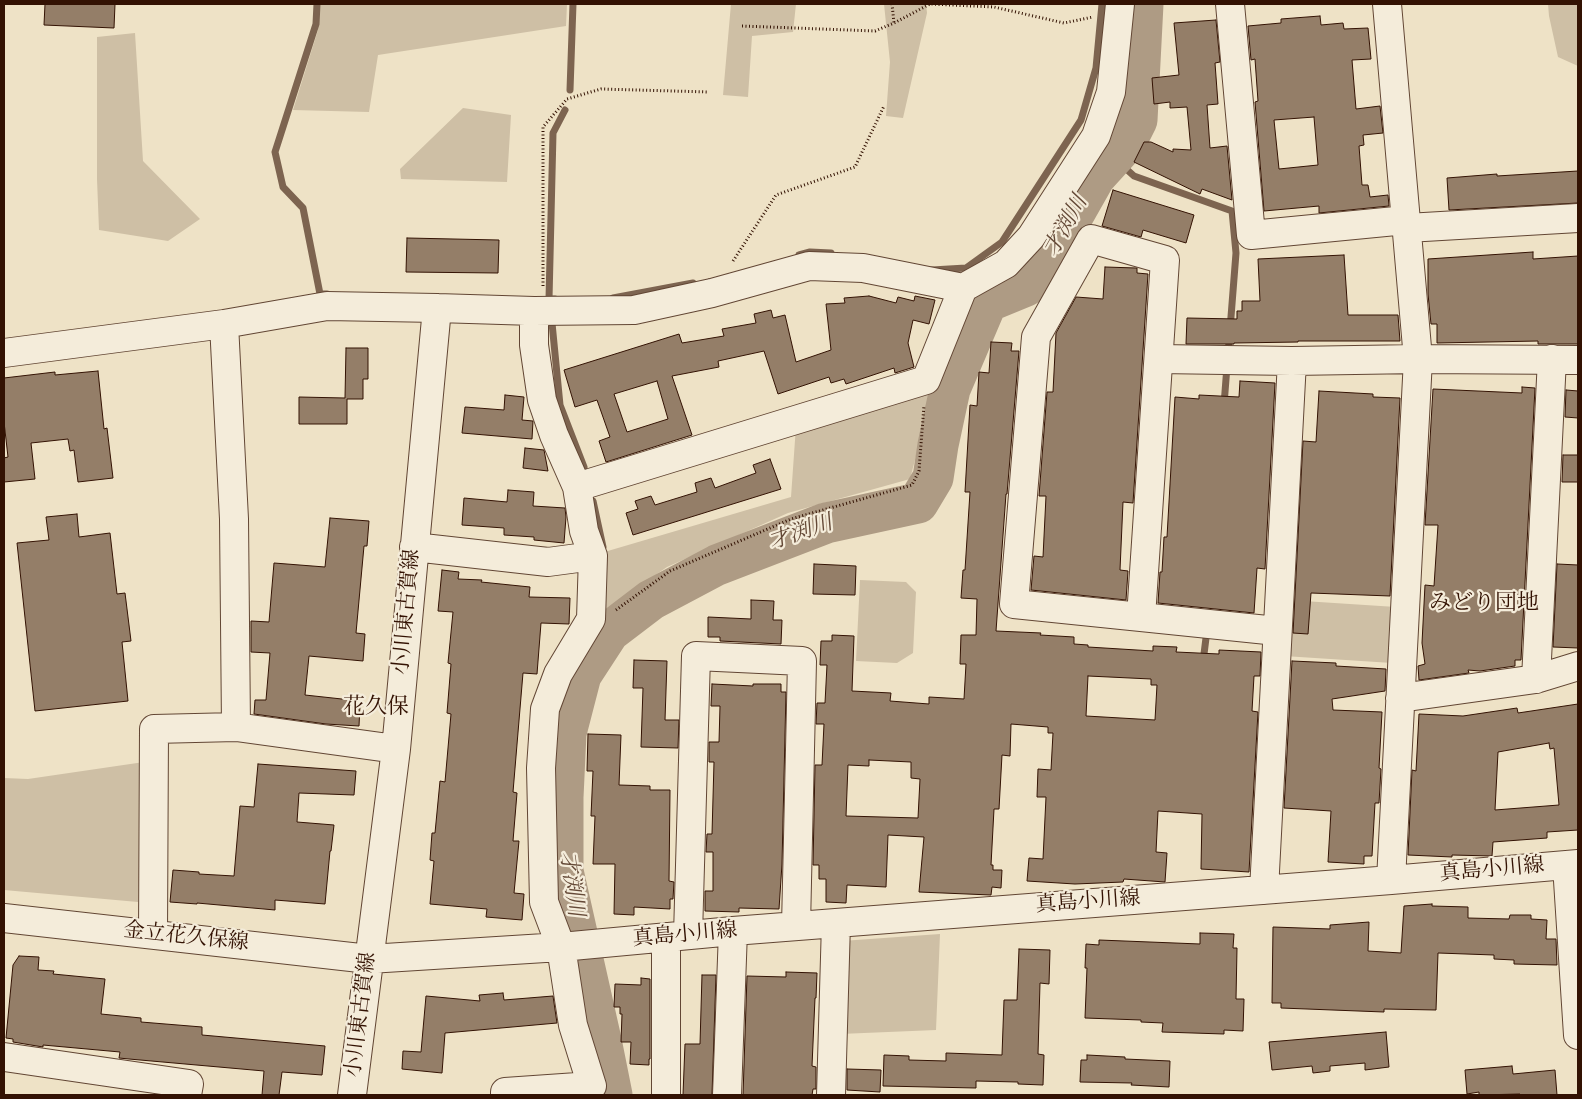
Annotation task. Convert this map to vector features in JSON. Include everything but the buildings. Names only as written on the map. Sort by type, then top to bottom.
[{"type":"street","points":[[577,487],[926,380],[963,288],[1006,264],[1030,237],[1096,136],[1111,92],[1120,4]]},
{"type":"street","points":[[1230,4],[1251,235],[1407,224],[1578,218]]},
{"type":"street","points":[[1387,4],[1418,359],[1391,880]]},
{"type":"street","points":[[1140,617],[1165,260],[1091,239],[1036,337],[1014,604],[1140,617],[1208,624],[1277,631]]},
{"type":"street","points":[[4,353],[224,324],[327,306],[539,311],[634,310],[712,293],[809,266],[863,268],[963,288]]},
{"type":"street","name":"小川東古賀線","points":[[352,1095],[396,749],[437,308]]},
{"type":"street","points":[[505,1095],[505,1092],[592,1086],[573,1025],[561,946],[544,902],[542,768],[545,709],[558,674],[592,619],[593,556],[584,531],[577,487],[554,435],[542,400],[534,345],[539,311]]},
{"type":"street","points":[[224,324],[234,519],[236,727]]},
{"type":"street","points":[[1159,359],[1292,361],[1565,359],[1536,679]]},
{"type":"street","points":[[1264,890],[1292,361]]},
{"type":"street","points":[[414,547],[548,562],[593,556]]},
{"type":"street","points":[[666,1095],[696,656],[802,661],[796,926]]},
{"type":"street","points":[[1400,698],[1536,679],[1578,666]]},
{"type":"street","points":[[153,934],[154,729],[236,727],[396,749]]},
{"type":"street","points":[[1572,864],[1578,1034]]},
{"type":"street","name":"真島小川線","points":[[561,946],[1572,864]]},
{"type":"street","name":"金立花久保線","points":[[4,918],[369,959]]},
{"type":"street","points":[[830,1095],[836,923]]},
{"type":"street","points":[[727,1095],[733,931]]},
{"type":"street","points":[[369,959],[561,946]]},
{"type":"street","points":[[4,1057],[188,1084],[188,1095]]},
{"type":"path","points":[[892,4],[894,24]]},
{"type":"path","points":[[742,26],[875,31],[894,24],[930,4],[994,7],[1064,23],[1090,18]]},
{"type":"path","points":[[539,311],[543,127],[567,99],[601,89],[709,92]]},
{"type":"path","points":[[712,293],[776,195],[855,167],[884,106]]},
{"type":"path","points":[[592,619],[609,615],[670,571],[791,519],[912,485],[919,471],[926,380]]},
{"type":"shaded area","points":[[319,4],[567,4],[566,26],[378,55],[369,112],[293,110],[318,30]]},
{"type":"shaded area","points":[[731,4],[796,4],[793,32],[752,36],[748,97],[723,95]]},
{"type":"shaded area","points":[[884,4],[926,4],[927,13],[903,118],[886,116],[890,62]]},
{"type":"shaded area","points":[[1548,4],[1578,4],[1578,66],[1558,57]]},
{"type":"shaded area","points":[[135,33],[143,161],[200,219],[168,241],[99,230],[97,37]]},
{"type":"shaded area","points":[[463,108],[511,115],[507,182],[401,179],[400,169]]},
{"type":"shaded area","points":[[935,383],[910,479],[788,513],[667,567],[599,614],[601,553],[791,497],[796,426]]},
{"type":"shaded area","points":[[860,580],[906,582],[916,592],[913,653],[897,663],[856,661]]},
{"type":"shaded area","points":[[1288,600],[1396,607],[1392,663],[1284,656]]},
{"type":"shaded area","points":[[144,762],[138,902],[4,890],[4,778],[28,779]]},
{"type":"shaded area","points":[[940,934],[936,1030],[840,1034],[842,941]]},
{"type":"waterway","points":[[317,4],[316,24],[275,152],[283,187],[303,208],[320,294],[327,294]]},
{"type":"waterway","points":[[570,90],[573,4]]},
{"type":"waterway","points":[[932,270],[966,268],[1002,242],[1081,120],[1096,68],[1102,4]]},
{"type":"waterway","name":"才渕川","points":[[612,1095],[563,871],[563,797],[566,733],[581,675],[609,632],[651,600],[717,565],[826,523],[918,503],[933,478],[950,389],[987,302],[1026,286],[1044,267],[1095,177],[1125,144],[1137,120],[1143,4]]},
{"type":"waterway","points":[[555,299],[549,299],[553,133],[565,110]]},
{"type":"waterway","points":[[1113,157],[1134,176],[1232,211],[1236,253],[1228,355]]},
{"type":"waterway","points":[[799,255],[810,252],[831,253]]},
{"type":"waterway","points":[[613,298],[693,283]]},
{"type":"waterway","points":[[552,323],[560,405],[584,467]]},
{"type":"waterway","points":[[1224,405],[1227,366]]},
{"type":"waterway","points":[[593,501],[603,547]]},
{"type":"waterway","points":[[1203,662],[1207,630]]},
{"type":"waterway","points":[[612,1091],[620,1095]]},
{"type":"district","name":"みどり団地","points":[[1484,604]]},
{"type":"district","name":"花久保","points":[[376,708]]}]
